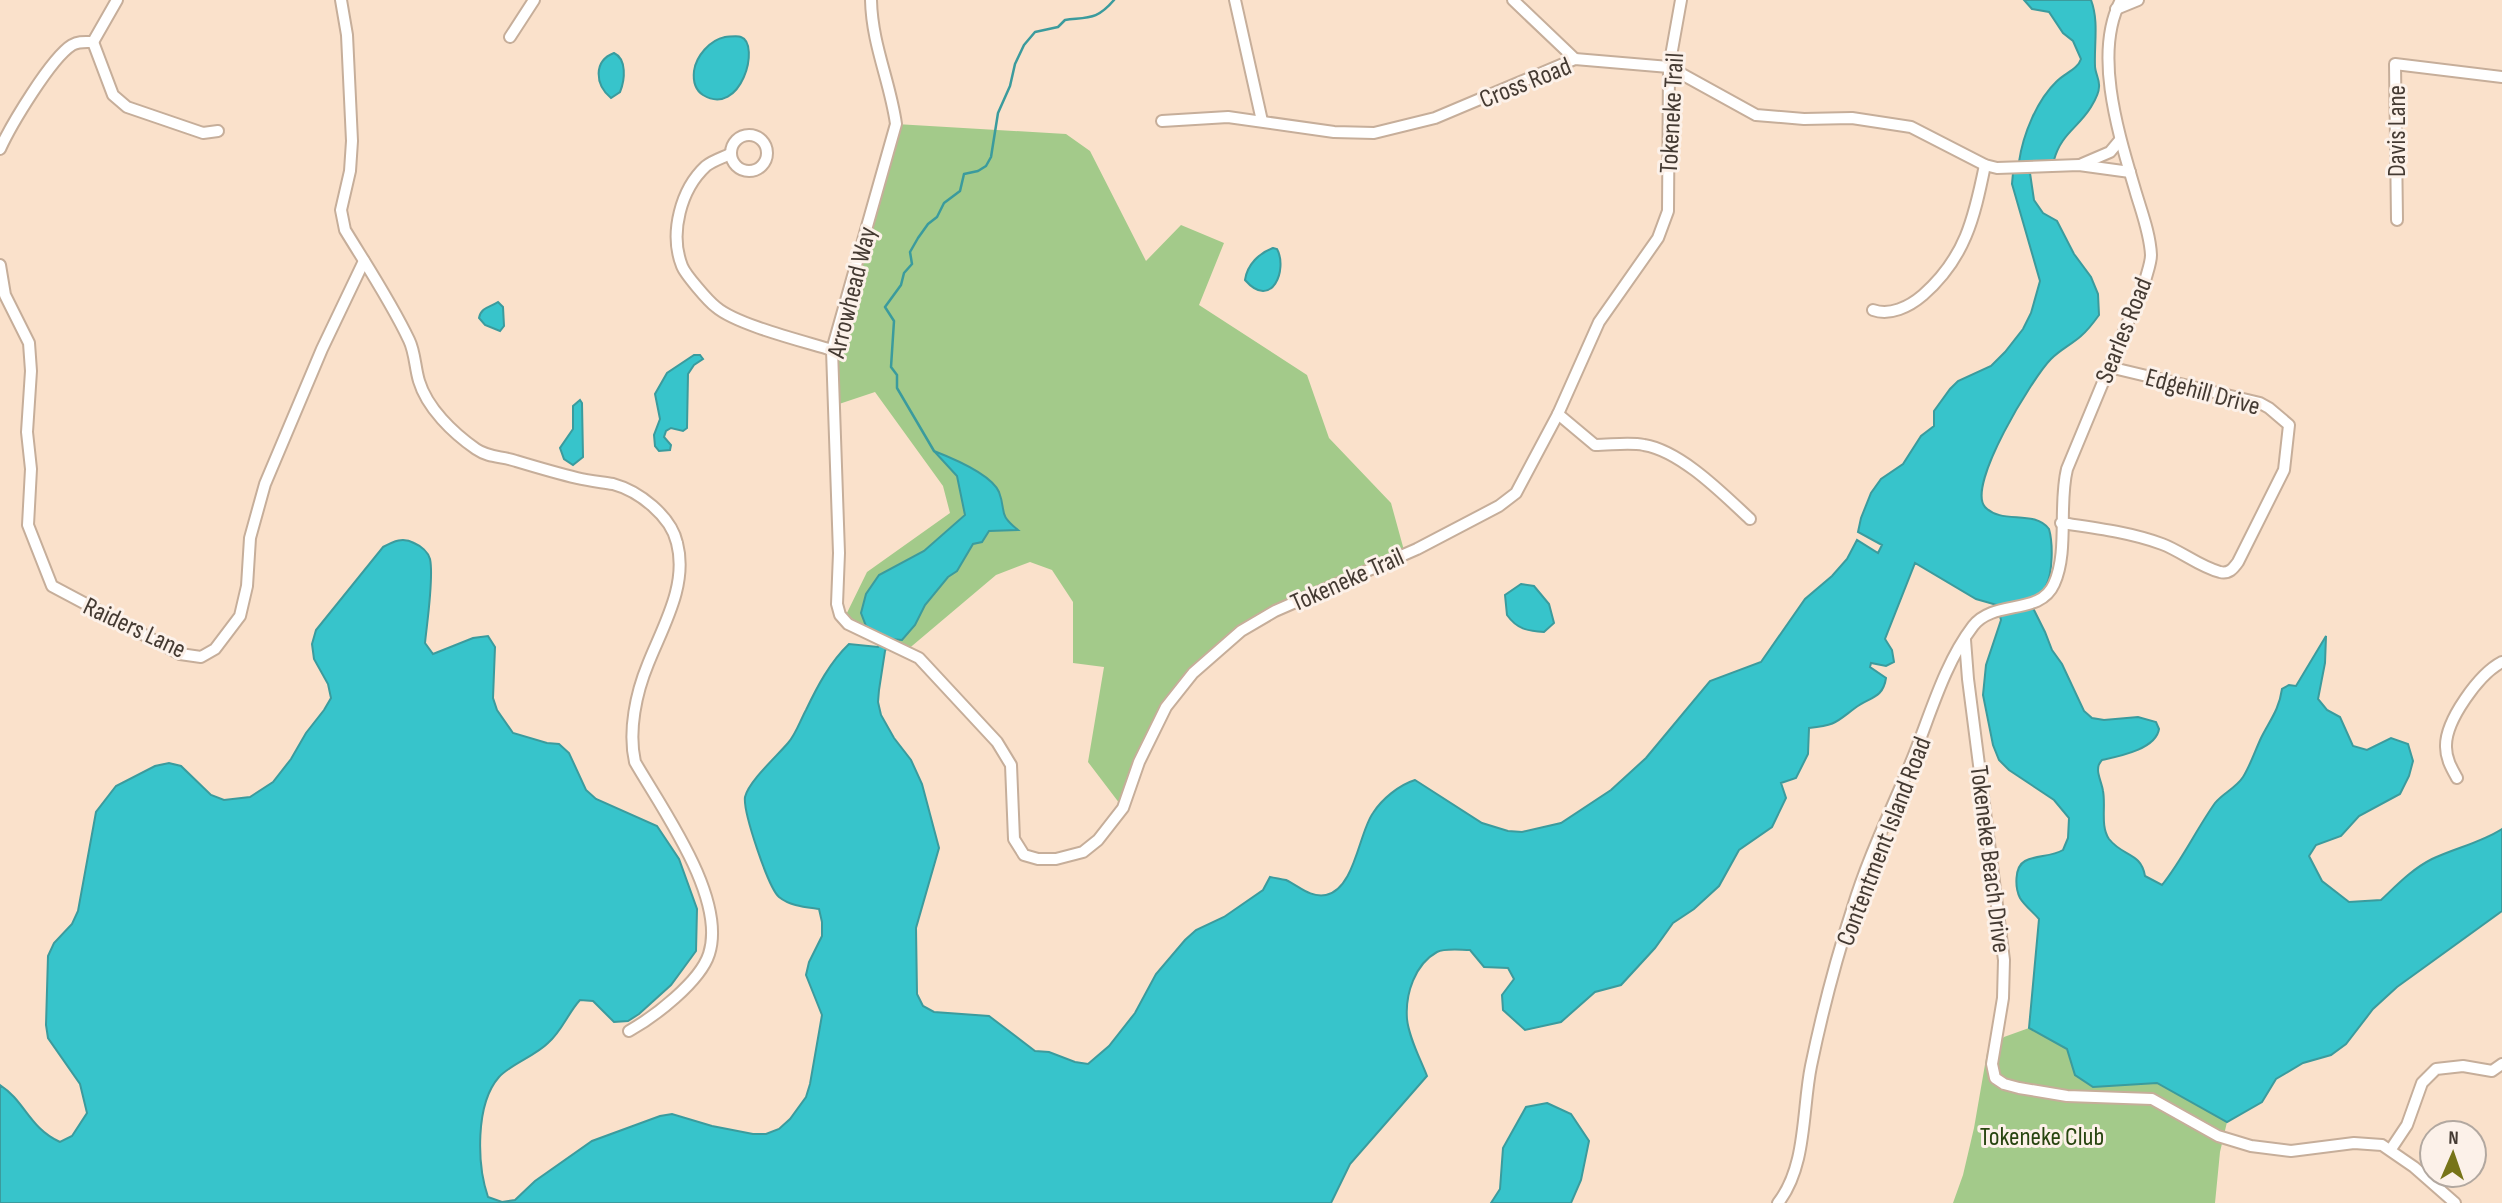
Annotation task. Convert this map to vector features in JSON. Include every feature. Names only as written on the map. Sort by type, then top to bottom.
[{"type":"street","points":[[93,42],[117,0]]},
{"type":"street","points":[[341,0],[347,35],[352,141],[350,171],[341,210],[345,230],[411,343],[420,383],[430,405],[466,440],[492,457],[516,460],[526,466],[615,485],[636,494],[656,509],[677,539],[680,557],[677,587],[668,620],[640,689],[632,751],[635,762],[700,876],[708,907],[712,941],[708,957],[694,978],[649,1019],[629,1031]]},
{"type":"street","points":[[510,37],[534,0]]},
{"type":"street","name":"Arrowhead Way","points":[[871,0],[872,26],[896,124],[832,350],[839,553],[836,604],[844,621],[890,645]]},
{"type":"street","points":[[1235,0],[1262,121]]},
{"type":"street","points":[[1513,0],[1575,59]]},
{"type":"street","name":"Tokeneke Trail","points":[[890,645],[919,658],[997,741],[1011,765],[1014,839],[1024,855],[1038,859],[1056,859],[1083,852],[1110,828],[1123,808],[1139,762],[1166,706],[1193,673],[1241,631],[1275,611],[1416,549],[1499,506],[1516,494],[1558,414],[1599,322],[1658,238],[1668,211],[1670,67],[1681,0]]},
{"type":"street","points":[[2119,5],[2138,0]]},
{"type":"street","name":"Searles Road","points":[[1988,613],[2041,599],[2049,593],[2059,572],[2062,496],[2067,469],[2145,281],[2151,257],[2148,233],[2116,128],[2110,69],[2110,35],[2119,5]]},
{"type":"street","points":[[0,149],[28,100],[70,46],[81,41],[93,42]]},
{"type":"street","points":[[93,42],[113,95],[127,107],[203,133],[218,131]]},
{"type":"street","name":"Cross Road","points":[[1162,121],[1228,117],[1334,132],[1374,132],[1435,118],[1575,59],[1670,67],[1756,116],[1852,118],[1911,127],[1984,165],[1997,168],[2079,165],[2130,172]]},
{"type":"street","name":"Davis Lane","points":[[2397,220],[2395,64],[2502,77]]},
{"type":"street","name":"Cross Road","points":[[2079,165],[2110,152],[2120,140]]},
{"type":"street","points":[[730,154],[704,169],[684,199],[677,222],[682,267],[716,308],[748,323],[832,350]]},
{"type":"street","points":[[1873,310],[1882,313],[1902,309],[1937,283],[1955,261],[1978,200],[1984,165]]},
{"type":"street","name":"Raiders Lane","points":[[0,265],[5,295],[29,343],[31,371],[27,432],[30,469],[28,525],[52,586],[180,654],[201,657],[215,649],[240,616],[247,586],[250,538],[265,484],[322,348],[364,261]]},
{"type":"street","name":"Edgehill Drive","points":[[2061,523],[2134,535],[2226,572],[2238,562],[2284,470],[2289,425],[2269,408],[2260,403],[2109,367]]},
{"type":"street","points":[[1558,414],[1595,445],[1644,445],[1673,456],[1722,493],[1750,519]]},
{"type":"street","name":"Contentment Island Road","points":[[1778,1203],[1793,1175],[1811,1066],[1853,906],[1949,669],[1973,626],[1988,613]]},
{"type":"street","name":"Tokeneke Beach Drive","points":[[1965,640],[2004,960],[2002,1006],[1992,1064],[1996,1078],[2004,1084],[2058,1095],[2152,1099],[2218,1136],[2251,1146],[2291,1150],[2354,1143],[2382,1145],[2391,1149]]},
{"type":"street","points":[[2457,778],[2446,750],[2448,732],[2473,688],[2492,668],[2502,662]]},
{"type":"street","points":[[2455,1203],[2391,1149],[2407,1125],[2422,1083],[2436,1069],[2463,1066],[2492,1070],[2502,1063]]},
{"type":"green space","points":[[896,124],[1066,134],[1090,151],[1146,261],[1181,225],[1224,243],[1199,305],[1307,375],[1329,438],[1391,503],[1405,554],[1241,631],[1166,707],[1123,808],[1088,762],[1104,667],[1073,663],[1073,602],[1052,570],[1030,562],[996,575],[906,651],[843,621],[867,572],[950,513],[943,486],[875,392],[833,406],[832,350]]},
{"type":"green space","name":"Tokeneke Club","points":[[2029,1028],[2067,1049],[2075,1075],[2093,1087],[2157,1083],[2227,1122],[2220,1152],[2215,1203],[1953,1203],[1974,1128],[1987,1053],[2004,1037]]},
{"type":"water","points":[[2024,0],[2091,0],[2096,24],[2095,66],[2098,92],[2086,114],[2065,137],[2054,160],[2019,162],[2028,129],[2043,98],[2081,59],[2073,41],[2063,33],[2049,12],[2032,9]]},
{"type":"water","points":[[739,36],[747,42],[748,64],[737,89],[728,97],[716,99],[703,95],[698,90],[694,71],[705,49],[714,41]]},
{"type":"water","points":[[614,53],[621,60],[624,76],[620,92],[611,98],[602,87],[599,74],[602,62]]},
{"type":"water","points":[[2013,173],[2030,173],[2034,200],[2043,213],[2057,221],[2074,254],[2091,277],[2098,294],[2099,315],[2084,334],[2051,359],[2030,387],[1993,456],[1982,495],[1985,507],[1992,512],[2035,520],[2049,529],[2052,557],[2050,573],[2043,591],[2029,600],[2084,711],[2092,718],[2104,720],[2138,717],[2156,722],[2159,729],[2151,742],[2144,747],[2102,760],[2099,765],[2104,797],[2104,822],[2109,839],[2136,858],[2145,876],[2162,885],[2215,803],[2243,777],[2276,709],[2282,689],[2289,685],[2296,686],[2326,636],[2325,663],[2318,699],[2327,710],[2340,717],[2353,746],[2367,750],[2391,738],[2408,744],[2413,761],[2400,794],[2359,816],[2341,836],[2316,845],[2309,856],[2322,881],[2349,902],[2381,900],[2425,863],[2502,829],[2502,911],[2397,987],[2373,1009],[2346,1044],[2331,1055],[2303,1063],[2276,1079],[2262,1102],[2227,1122],[2157,1083],[2093,1087],[2075,1075],[2067,1049],[2029,1028],[2039,919],[2020,898],[2016,883],[2017,873],[2025,861],[2063,850],[2068,838],[2069,818],[2054,800],[2009,770],[1999,760],[1993,745],[1983,695],[1986,665],[2001,620],[1997,605],[1976,599],[1915,563],[1885,639],[1892,650],[1894,662],[1886,666],[1871,663],[1870,667],[1886,678],[1882,690],[1835,722],[1809,728],[1808,754],[1796,778],[1781,783],[1786,798],[1772,827],[1739,850],[1719,886],[1694,909],[1673,923],[1655,948],[1621,985],[1595,992],[1561,1022],[1525,1030],[1503,1010],[1502,995],[1514,979],[1508,968],[1484,967],[1470,950],[1440,951],[1429,957],[1413,981],[1407,1009],[1412,1041],[1427,1076],[1350,1164],[1331,1203],[0,1203],[0,1085],[16,1099],[41,1129],[60,1142],[72,1136],[87,1113],[80,1084],[48,1038],[48,956],[54,943],[72,924],[78,911],[96,812],[116,786],[155,766],[169,763],[181,766],[211,795],[224,800],[250,797],[273,782],[331,698],[328,684],[314,659],[312,644],[316,630],[383,547],[406,540],[422,548],[429,556],[431,588],[425,643],[433,654],[473,638],[488,636],[495,647],[493,698],[497,710],[513,733],[559,744],[569,753],[586,790],[596,799],[657,826],[679,859],[697,909],[696,951],[671,985],[639,1014],[628,1021],[614,1022],[593,1001],[580,1000],[543,1048],[504,1072],[491,1089],[480,1135],[484,1184],[488,1197],[502,1202],[515,1200],[535,1181],[592,1141],[660,1116],[672,1114],[712,1126],[766,1134],[779,1129],[790,1119],[806,1097],[822,1015],[806,975],[809,962],[822,936],[822,922],[819,909],[788,902],[774,890],[752,833],[745,797],[757,776],[796,732],[819,684],[842,651],[849,644],[878,647],[883,635],[866,626],[861,613],[866,594],[879,575],[924,551],[965,515],[957,476],[934,451],[970,467],[995,485],[1005,516],[1018,530],[989,531],[982,542],[973,544],[957,571],[948,577],[925,605],[915,625],[902,640],[891,639],[885,651],[878,702],[881,715],[911,760],[922,784],[939,848],[916,928],[917,994],[923,1006],[934,1012],[989,1016],[1035,1051],[1049,1052],[1088,1064],[1109,1046],[1135,1013],[1156,974],[1185,940],[1196,930],[1224,917],[1263,890],[1270,877],[1286,880],[1315,895],[1336,891],[1350,871],[1373,813],[1397,789],[1415,780],[1482,823],[1508,831],[1522,832],[1561,823],[1611,790],[1646,758],[1710,681],[1761,662],[1805,599],[1847,559],[1857,540],[1878,553],[1882,545],[1858,532],[1871,493],[1881,479],[1903,464],[1921,436],[1934,426],[1934,411],[1950,389],[1958,381],[1991,366],[2023,329],[2031,313],[2040,281],[2012,184]]},
{"type":"water","points":[[1273,248],[1277,249],[1280,257],[1279,276],[1270,289],[1263,291],[1245,280],[1251,265],[1259,256]]},
{"type":"water","points":[[498,302],[503,307],[504,326],[500,331],[485,325],[479,318],[484,309]]},
{"type":"water","points":[[694,355],[700,355],[703,359],[694,365],[688,374],[687,428],[683,431],[671,428],[666,431],[664,437],[671,445],[670,450],[659,451],[655,446],[654,435],[660,419],[655,394],[667,373]]},
{"type":"water","points":[[580,400],[583,457],[573,465],[564,459],[560,448],[573,429],[573,406]]},
{"type":"water","points":[[1521,584],[1534,586],[1549,604],[1554,623],[1544,632],[1523,628],[1507,615],[1505,595]]},
{"type":"water","points":[[1547,1103],[1571,1114],[1589,1141],[1581,1180],[1571,1203],[1491,1203],[1500,1189],[1503,1148],[1526,1107]]},
{"type":"waterway","points":[[934,451],[897,388],[897,375],[891,367],[894,321],[885,307],[912,264],[910,252],[918,238],[937,217],[944,203],[960,191],[964,174],[986,166],[991,157],[998,113],[1024,45],[1035,32],[1058,27],[1065,20],[1097,14],[1114,0]]}]
